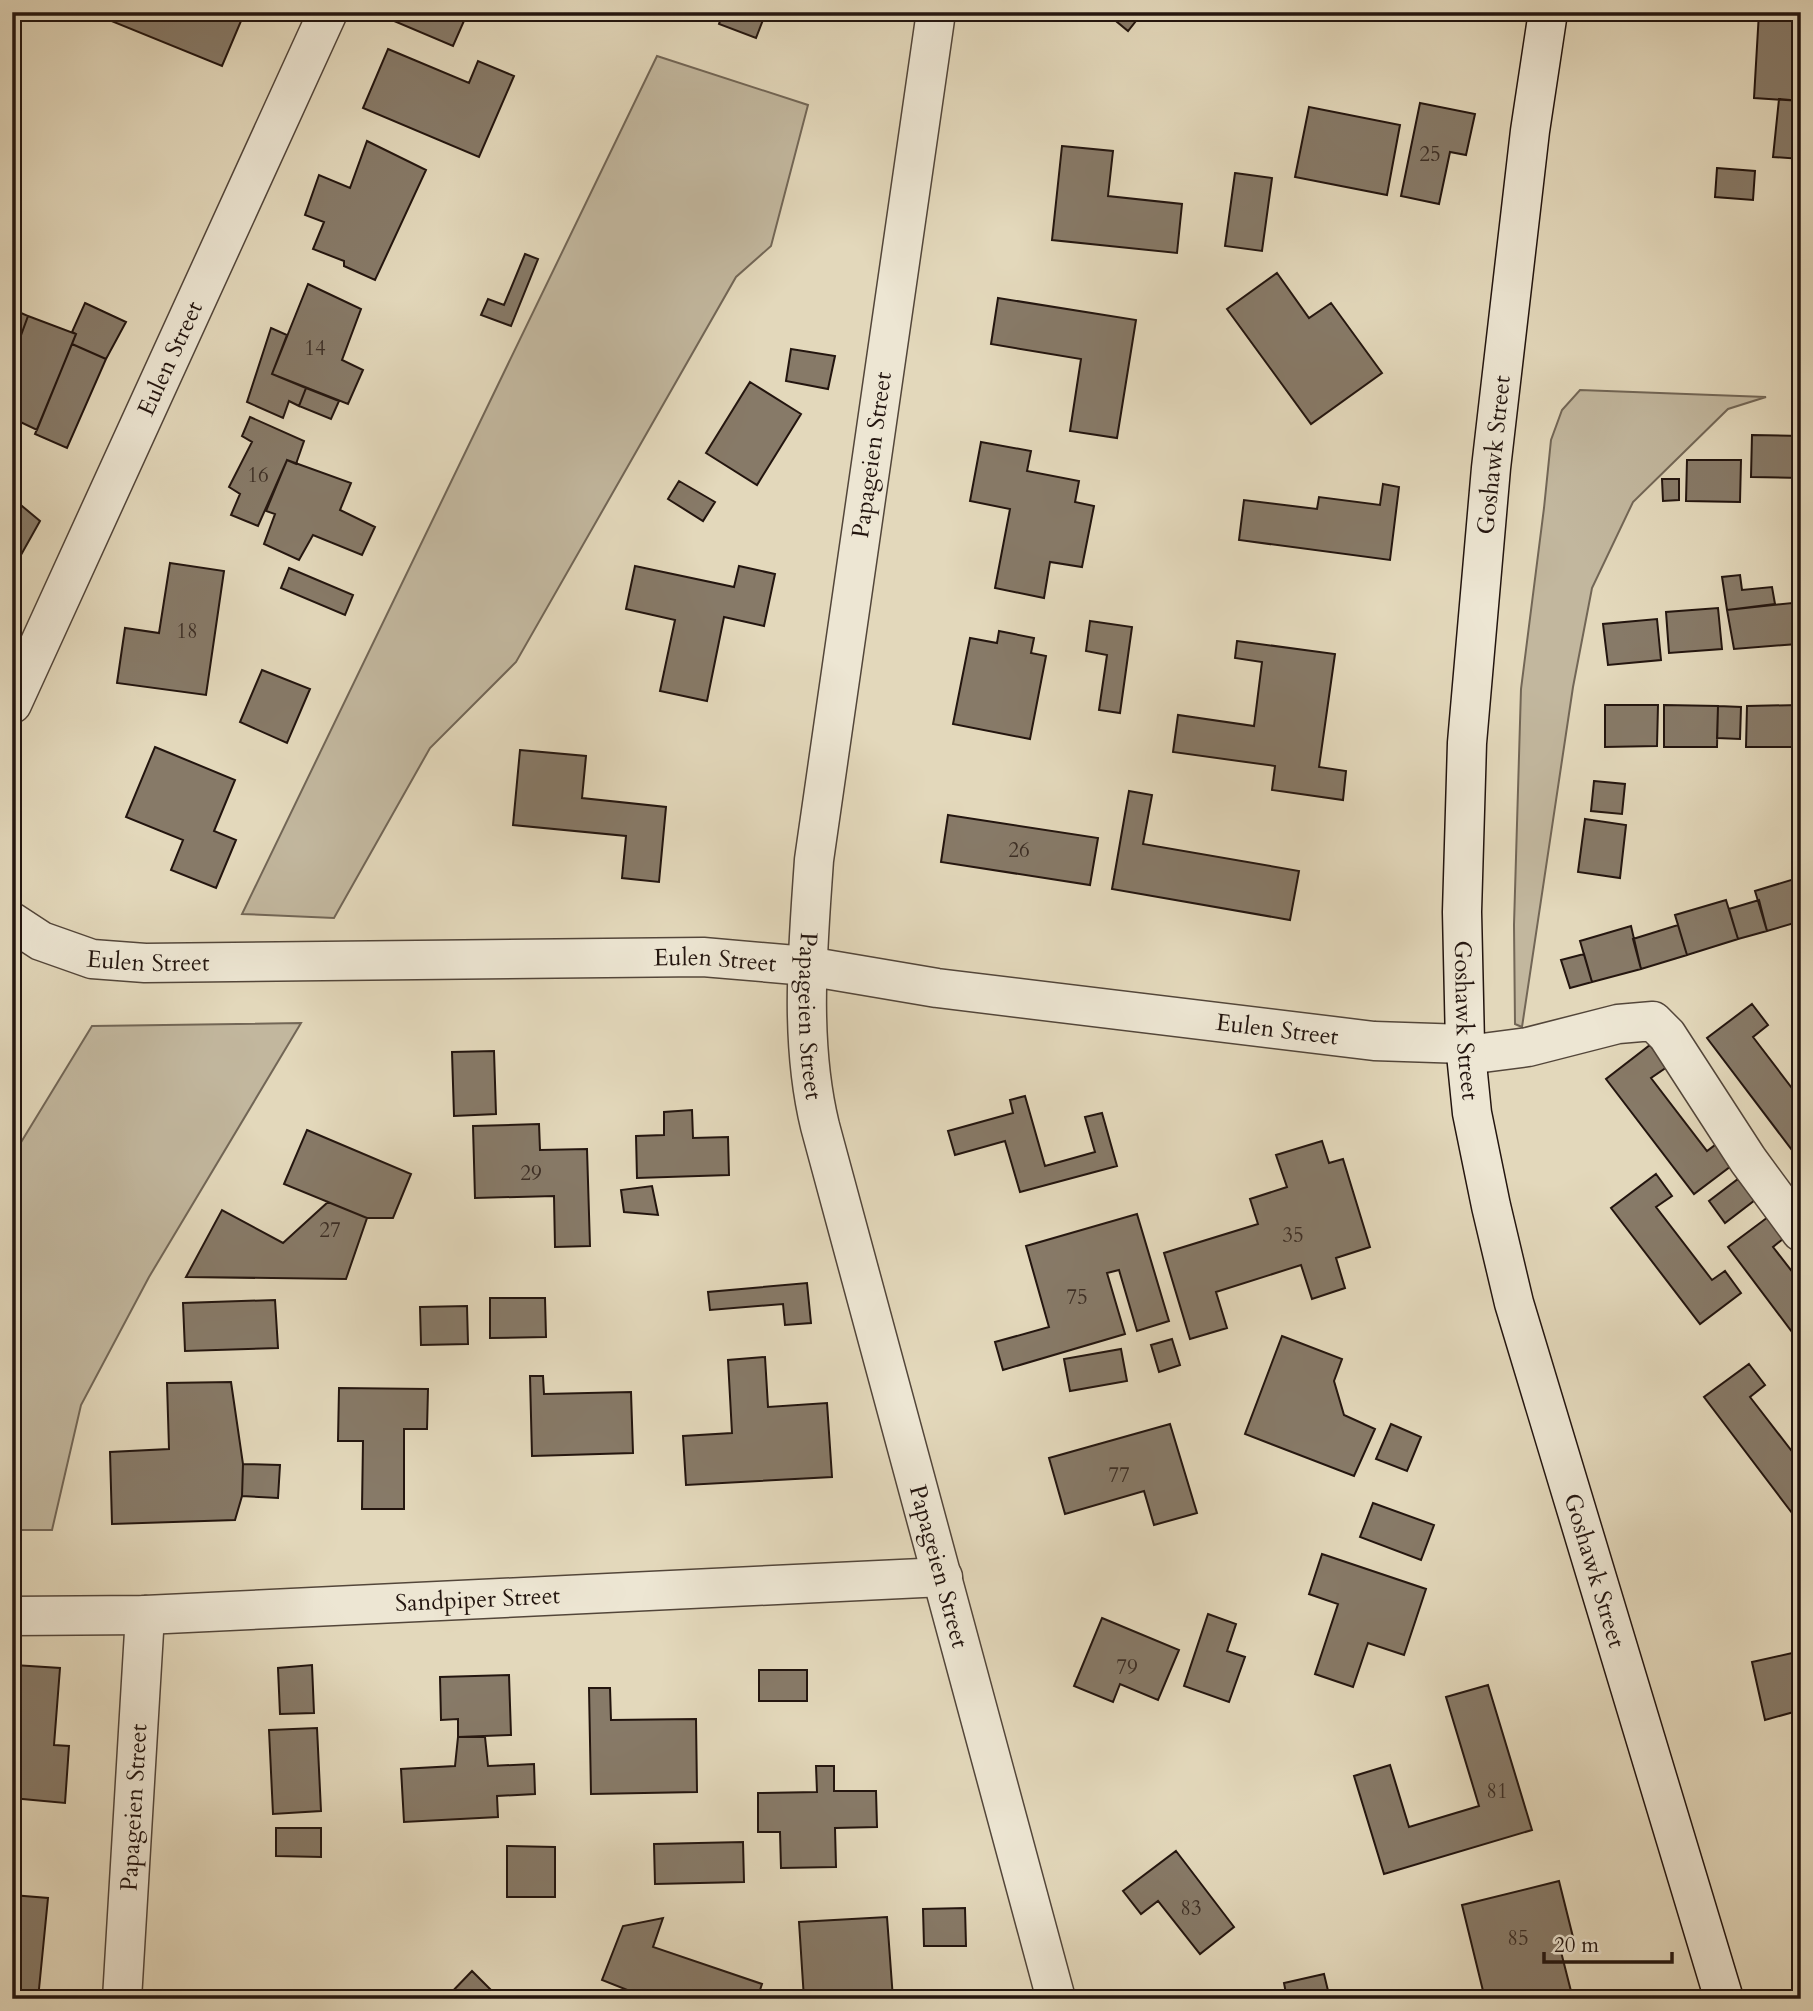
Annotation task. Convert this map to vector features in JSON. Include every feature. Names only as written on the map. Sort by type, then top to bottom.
[{"type":"street","name":"Eulen Street","points":[[12,704],[328,12]]},
{"type":"street","name":"Papageien Street","points":[[936,12],[814,860],[807,966],[808,1039],[814,1100],[1056,1999]]},
{"type":"street","name":"Goshawk Street","points":[[1548,12],[1530,131],[1491,468],[1469,729],[1462,912],[1466,1050],[1472,1113],[1514,1303],[1724,1999]]},
{"type":"street","name":"Eulen Street","points":[[12,922],[41,942],[92,960],[145,963],[703,957],[807,966],[937,988],[1466,1050],[1528,1047],[1618,1024],[1653,1021],[1667,1035],[1748,1160],[1801,1232]]},
{"type":"street","name":"Sandpiper Street","points":[[12,1616],[145,1615],[943,1577]]},
{"type":"street","name":"Papageien Street","points":[[122,1999],[145,1615]]},
{"type":"shaded area","points":[[657,56],[808,105],[771,246],[736,277],[516,662],[430,748],[334,918],[242,914]]},
{"type":"shaded area","points":[[1580,390],[1766,397],[1728,409],[1633,502],[1592,588],[1573,687],[1522,1027],[1515,1024],[1514,925],[1521,689],[1551,440],[1562,410]]},
{"type":"shaded area","points":[[301,1023],[149,1277],[81,1405],[52,1530],[12,1530],[12,1157],[92,1026]]},
{"type":"building","points":[[100,12],[220,12],[241,21],[222,66],[99,16]]},
{"type":"building","points":[[398,12],[467,14],[453,46],[394,21]]},
{"type":"building","points":[[723,12],[766,12],[756,38],[719,24]]},
{"type":"building","points":[[1105,12],[1143,12],[1128,31]]},
{"type":"building","points":[[1759,12],[1801,14],[1801,101],[1754,98]]},
{"type":"building","points":[[388,49],[469,83],[478,61],[514,76],[479,157],[363,108]]},
{"type":"building","points":[[1779,99],[1801,101],[1801,159],[1773,157]]},
{"type":"building","points":[[1420,103],[1475,114],[1466,155],[1450,152],[1439,204],[1401,196]]},
{"type":"building","points":[[1309,107],[1400,125],[1387,195],[1295,177]]},
{"type":"building","points":[[367,141],[426,170],[375,280],[344,266],[344,261],[313,249],[324,222],[305,215],[319,175],[350,188]]},
{"type":"building","points":[[1062,146],[1113,151],[1108,196],[1182,204],[1177,253],[1052,240]]},
{"type":"building","points":[[1717,168],[1755,171],[1753,200],[1715,197]]},
{"type":"building","points":[[1235,173],[1272,178],[1262,251],[1225,246]]},
{"type":"building","points":[[525,254],[538,259],[511,326],[481,315],[488,299],[504,305]]},
{"type":"building","points":[[1277,273],[1309,318],[1331,303],[1382,373],[1311,424],[1227,309]]},
{"type":"building","points":[[308,284],[361,309],[342,360],[363,370],[348,404],[272,374]]},
{"type":"building","points":[[998,298],[1136,320],[1117,438],[1070,431],[1081,359],[991,344]]},
{"type":"building","points":[[85,303],[126,322],[106,359],[72,344],[76,334],[72,332]]},
{"type":"building","points":[[12,309],[28,316],[12,360]]},
{"type":"building","points":[[28,316],[76,334],[37,430],[12,418],[12,360]]},
{"type":"building","points":[[271,328],[287,335],[272,374],[306,388],[299,406],[289,401],[283,418],[247,402]]},
{"type":"building","points":[[72,344],[106,359],[67,448],[35,434]]},
{"type":"building","points":[[791,349],[835,356],[828,389],[786,381]]},
{"type":"building","points":[[750,382],[801,414],[757,485],[706,453]]},
{"type":"building","points":[[306,388],[339,401],[331,419],[299,406]]},
{"type":"building","points":[[250,417],[304,441],[296,464],[287,460],[258,526],[231,515],[240,494],[229,487],[252,442],[242,436]]},
{"type":"building","points":[[1752,435],[1801,436],[1801,478],[1751,477]]},
{"type":"building","points":[[981,442],[1031,451],[1027,471],[1079,481],[1075,502],[1094,506],[1082,567],[1050,562],[1044,598],[995,588],[1010,509],[970,501]]},
{"type":"building","points":[[287,460],[351,483],[340,510],[375,527],[362,555],[313,535],[299,560],[264,544],[275,514],[266,511]]},
{"type":"building","points":[[1687,460],[1741,460],[1740,502],[1686,501]]},
{"type":"building","points":[[1662,479],[1679,479],[1679,500],[1663,501]]},
{"type":"building","points":[[679,481],[715,502],[703,521],[668,499]]},
{"type":"building","points":[[1383,484],[1399,487],[1390,560],[1239,540],[1244,500],[1317,509],[1319,497],[1380,505]]},
{"type":"building","points":[[16,501],[40,521],[12,571],[12,504]]},
{"type":"building","points":[[170,563],[224,571],[206,695],[117,683],[125,628],[159,633]]},
{"type":"building","points":[[635,566],[734,587],[739,566],[775,574],[764,626],[724,617],[707,701],[660,691],[675,620],[626,609]]},
{"type":"building","points":[[289,568],[353,595],[345,615],[281,588]]},
{"type":"building","points":[[1740,575],[1742,590],[1772,587],[1775,604],[1727,610],[1722,577]]},
{"type":"building","points":[[1792,603],[1797,644],[1734,649],[1727,610]]},
{"type":"building","points":[[1718,608],[1722,649],[1669,653],[1666,612]]},
{"type":"building","points":[[1657,619],[1661,660],[1608,665],[1603,624]]},
{"type":"building","points":[[1090,621],[1132,627],[1120,713],[1099,710],[1107,655],[1086,651]]},
{"type":"building","points":[[999,631],[1034,638],[1031,653],[1046,656],[1030,739],[953,724],[970,638],[997,643]]},
{"type":"building","points":[[1237,641],[1335,654],[1319,767],[1346,771],[1343,800],[1272,790],[1275,766],[1173,752],[1178,715],[1254,726],[1262,662],[1235,658]]},
{"type":"building","points":[[262,670],[310,689],[287,743],[240,722]]},
{"type":"building","points":[[1605,705],[1658,705],[1657,746],[1605,747]]},
{"type":"building","points":[[1664,705],[1718,706],[1717,747],[1664,747]]},
{"type":"building","points":[[1799,705],[1800,747],[1746,747],[1747,706]]},
{"type":"building","points":[[1718,706],[1741,707],[1740,739],[1717,738]]},
{"type":"building","points":[[155,747],[235,780],[214,831],[236,840],[216,888],[171,870],[183,840],[126,817]]},
{"type":"building","points":[[520,750],[586,756],[582,798],[666,807],[659,882],[622,878],[626,836],[513,825]]},
{"type":"building","points":[[1594,781],[1625,784],[1622,814],[1591,811]]},
{"type":"building","points":[[1129,791],[1152,795],[1143,844],[1299,871],[1290,920],[1112,889]]},
{"type":"building","points":[[948,815],[1098,838],[1090,885],[941,862]]},
{"type":"building","points":[[1585,819],[1626,825],[1620,878],[1578,872]]},
{"type":"building","points":[[1801,877],[1801,921],[1767,931],[1755,891]]},
{"type":"building","points":[[1726,900],[1738,939],[1687,955],[1675,915]]},
{"type":"building","points":[[1759,900],[1767,931],[1738,939],[1729,909]]},
{"type":"building","points":[[1678,925],[1687,955],[1641,969],[1633,939]]},
{"type":"building","points":[[1631,926],[1641,969],[1592,982],[1580,941]]},
{"type":"building","points":[[1584,954],[1592,982],[1570,988],[1561,960]]},
{"type":"building","points":[[1752,1004],[1768,1025],[1753,1037],[1801,1100],[1801,1149],[1795,1154],[1707,1038]]},
{"type":"building","points":[[1650,1045],[1667,1067],[1651,1078],[1707,1151],[1719,1142],[1735,1163],[1694,1194],[1606,1079]]},
{"type":"building","points":[[494,1051],[496,1114],[454,1116],[452,1052]]},
{"type":"building","points":[[1025,1096],[1045,1166],[1095,1152],[1085,1117],[1102,1113],[1117,1166],[1020,1192],[1005,1141],[955,1155],[948,1131],[1013,1113],[1010,1100]]},
{"type":"building","points":[[692,1110],[693,1138],[728,1137],[729,1175],[637,1178],[636,1136],[664,1135],[664,1112]]},
{"type":"building","points":[[539,1124],[540,1150],[587,1149],[590,1246],[555,1247],[554,1196],[475,1198],[473,1126]]},
{"type":"building","points":[[307,1130],[411,1174],[393,1218],[367,1218],[284,1184]]},
{"type":"building","points":[[1322,1141],[1329,1163],[1343,1159],[1370,1247],[1336,1258],[1345,1288],[1312,1299],[1301,1265],[1216,1292],[1227,1328],[1190,1339],[1164,1253],[1258,1224],[1250,1199],[1287,1187],[1276,1155]]},
{"type":"building","points":[[1656,1174],[1672,1196],[1656,1207],[1712,1280],[1725,1271],[1741,1293],[1700,1324],[1611,1208]]},
{"type":"building","points":[[1738,1179],[1755,1200],[1725,1223],[1709,1201]]},
{"type":"building","points":[[652,1186],[658,1215],[624,1212],[621,1190]]},
{"type":"building","points":[[328,1202],[367,1218],[346,1279],[186,1277],[222,1210],[283,1243]]},
{"type":"building","points":[[1137,1214],[1169,1321],[1137,1331],[1119,1270],[1107,1273],[1125,1334],[1003,1370],[995,1342],[1049,1327],[1026,1246]]},
{"type":"building","points":[[1772,1214],[1789,1234],[1773,1247],[1801,1283],[1801,1344],[1728,1247]]},
{"type":"building","points":[[807,1283],[811,1323],[785,1325],[783,1304],[710,1310],[708,1292]]},
{"type":"building","points":[[490,1298],[545,1298],[546,1337],[490,1338]]},
{"type":"building","points":[[275,1300],[278,1348],[185,1351],[183,1303]]},
{"type":"building","points":[[467,1306],[468,1344],[421,1345],[420,1307]]},
{"type":"building","points":[[1282,1336],[1342,1359],[1334,1381],[1344,1415],[1375,1429],[1354,1476],[1245,1434]]},
{"type":"building","points":[[1172,1339],[1180,1365],[1159,1372],[1151,1345]]},
{"type":"building","points":[[1121,1349],[1127,1381],[1070,1391],[1064,1359]]},
{"type":"building","points":[[765,1357],[768,1407],[827,1403],[832,1477],[686,1485],[683,1436],[732,1433],[728,1360]]},
{"type":"building","points":[[1749,1364],[1765,1385],[1750,1397],[1801,1463],[1801,1507],[1792,1513],[1704,1397]]},
{"type":"building","points":[[530,1376],[543,1376],[544,1394],[631,1392],[633,1453],[532,1456]]},
{"type":"building","points":[[231,1382],[243,1464],[242,1496],[235,1520],[112,1524],[110,1452],[169,1449],[167,1383]]},
{"type":"building","points":[[339,1388],[428,1389],[427,1429],[404,1429],[404,1509],[362,1509],[363,1441],[338,1441]]},
{"type":"building","points":[[1170,1424],[1197,1513],[1154,1525],[1144,1491],[1065,1514],[1049,1458]]},
{"type":"building","points":[[1391,1424],[1421,1437],[1407,1471],[1376,1459]]},
{"type":"building","points":[[243,1464],[280,1465],[278,1498],[242,1496]]},
{"type":"building","points":[[1373,1503],[1434,1525],[1421,1560],[1360,1537]]},
{"type":"building","points":[[1322,1554],[1426,1589],[1404,1655],[1368,1643],[1353,1687],[1315,1674],[1338,1604],[1309,1594]]},
{"type":"building","points":[[1208,1614],[1236,1624],[1227,1651],[1245,1657],[1229,1702],[1184,1686]]},
{"type":"building","points":[[1102,1618],[1179,1650],[1158,1700],[1120,1684],[1113,1702],[1074,1686]]},
{"type":"building","points":[[1801,1651],[1801,1710],[1765,1720],[1752,1662]]},
{"type":"building","points":[[14,1665],[60,1668],[54,1745],[69,1746],[65,1803],[12,1798]]},
{"type":"building","points":[[312,1665],[314,1713],[280,1714],[278,1668]]},
{"type":"building","points":[[759,1670],[807,1670],[807,1701],[759,1701]]},
{"type":"building","points":[[509,1675],[511,1735],[458,1737],[458,1719],[441,1720],[440,1677]]},
{"type":"building","points":[[1488,1685],[1532,1830],[1384,1874],[1354,1776],[1390,1765],[1409,1827],[1479,1806],[1446,1697]]},
{"type":"building","points":[[589,1688],[610,1688],[611,1720],[696,1719],[697,1792],[591,1794]]},
{"type":"building","points":[[317,1728],[321,1811],[273,1814],[269,1730]]},
{"type":"building","points":[[458,1737],[485,1737],[488,1766],[534,1764],[535,1794],[497,1796],[498,1817],[404,1822],[401,1769],[455,1766]]},
{"type":"building","points":[[816,1766],[834,1766],[834,1791],[876,1791],[877,1827],[835,1828],[836,1867],[781,1868],[780,1832],[758,1832],[758,1793],[817,1792]]},
{"type":"building","points":[[276,1828],[321,1828],[321,1857],[276,1856]]},
{"type":"building","points":[[743,1842],[744,1882],[655,1884],[654,1844]]},
{"type":"building","points":[[507,1846],[555,1847],[555,1897],[507,1897]]},
{"type":"building","points":[[1176,1851],[1234,1927],[1200,1954],[1158,1901],[1141,1914],[1123,1891]]},
{"type":"building","points":[[1559,1881],[1573,1937],[1558,1940],[1573,1999],[1485,1999],[1462,1905]]},
{"type":"building","points":[[12,1895],[48,1898],[38,1999],[12,1999]]},
{"type":"building","points":[[965,1908],[966,1946],[924,1946],[923,1909]]},
{"type":"building","points":[[887,1917],[893,1999],[804,1999],[799,1922]]},
{"type":"building","points":[[663,1918],[653,1947],[762,1984],[757,1999],[650,1999],[602,1980],[623,1926]]},
{"type":"building","points":[[472,1971],[500,1999],[445,1999]]},
{"type":"building","points":[[1324,1974],[1330,1999],[1287,1999],[1284,1983]]}]
